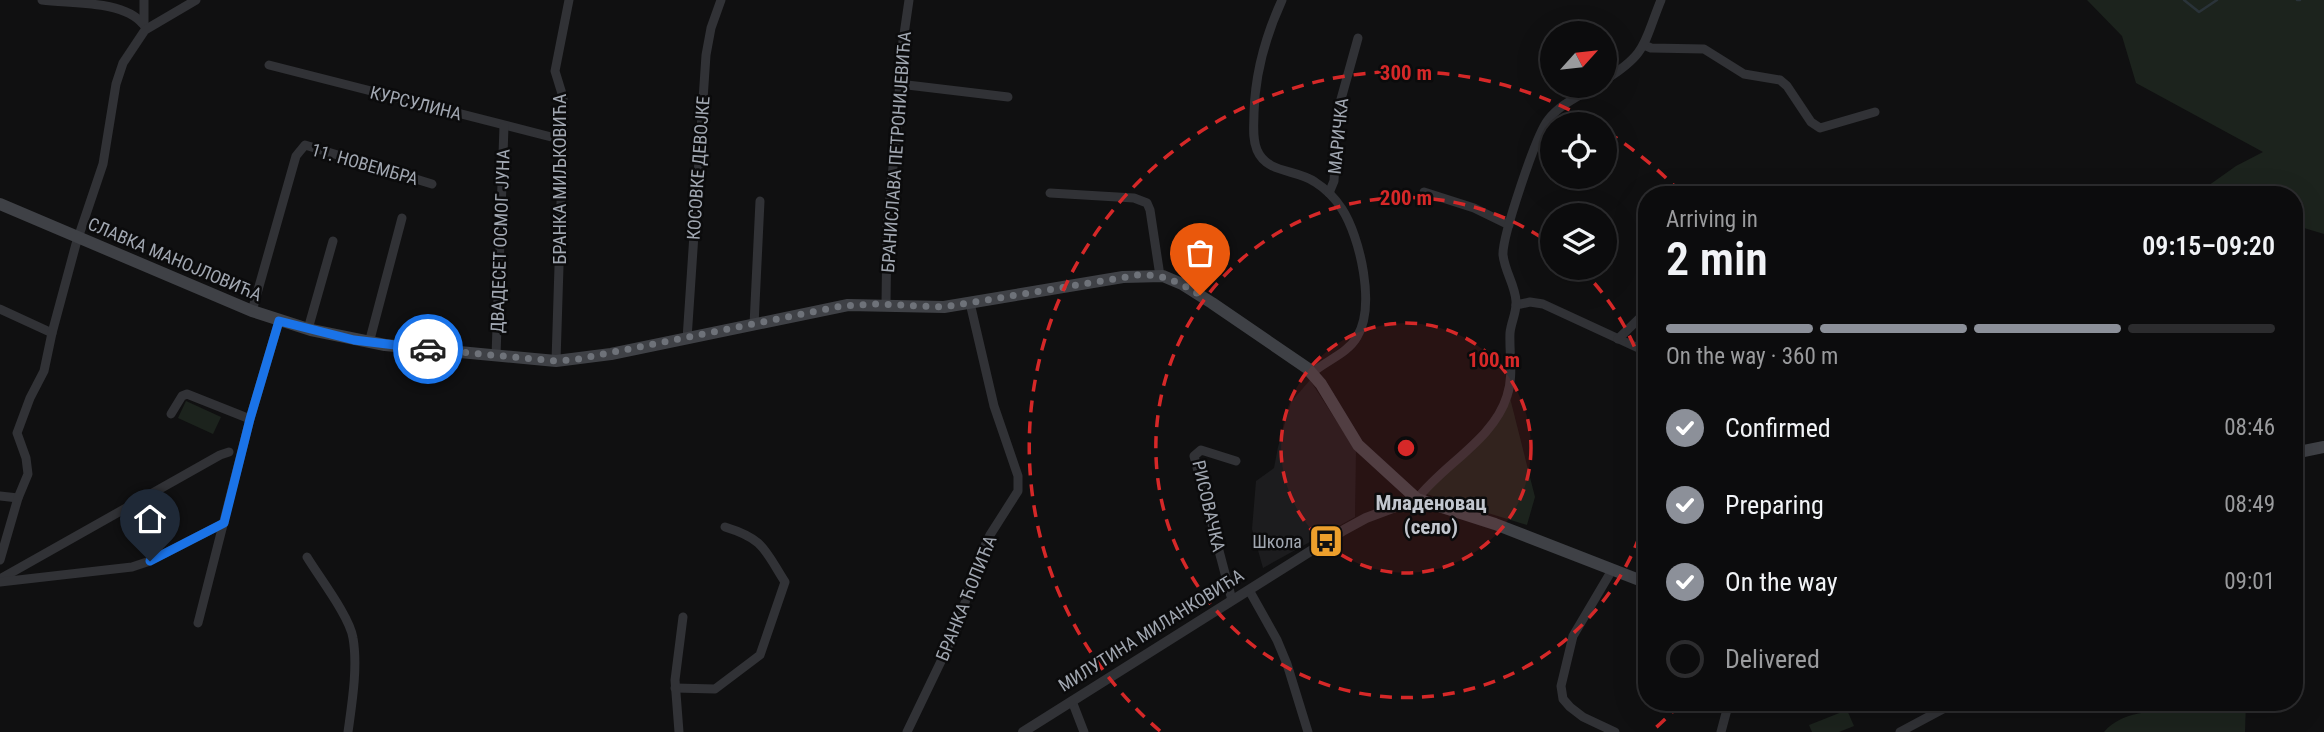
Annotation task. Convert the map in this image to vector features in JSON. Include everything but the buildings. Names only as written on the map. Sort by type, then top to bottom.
[{"type":"main road","name":"СЛАВКА МАНОЈЛОВИЋА","points":[[0,204],[279,321],[369,342],[556,361],[603,356],[842,306],[887,304],[938,307],[1123,277],[1160,276],[1182,284],[1212,303],[1312,373],[1354,441],[1417,499]]},
{"type":"main road","points":[[2303,451],[2324,447]]},
{"type":"main road","points":[[1417,499],[1492,523],[1638,580]]},
{"type":"street","points":[[42,0],[107,6],[131,12],[144,27]]},
{"type":"street","points":[[144,0],[144,27]]},
{"type":"street","points":[[0,560],[28,467],[17,433],[44,371],[78,238],[103,164],[122,63],[144,27],[195,0]]},
{"type":"street","name":"БРАНКА МИЉКОВИЋА","points":[[556,361],[563,97],[555,71],[569,0]]},
{"type":"street","name":"КОСОВКЕ ДЕВОЈКЕ","points":[[687,339],[706,55],[711,28],[722,0]]},
{"type":"street","name":"БРАНИСЛАВА ПЕТРОНИЈЕВИЋА","points":[[887,304],[887,228],[901,55],[909,0]]},
{"type":"street","points":[[1282,0],[1268,29],[1257,75],[1253,137],[1256,149],[1269,165],[1307,176],[1329,193],[1343,211],[1355,237],[1362,269],[1366,314],[1360,332],[1350,346],[1312,373]]},
{"type":"street","points":[[1617,72],[1631,62],[1644,45],[1661,0]]},
{"type":"street","name":"МАРИЧКА","points":[[1329,193],[1334,181],[1338,110],[1358,38]]},
{"type":"street","points":[[1644,45],[1651,48],[1704,49],[1744,74],[1780,80],[1811,122],[1820,128],[1875,112]]},
{"type":"street","name":"КУРСУЛИНА","points":[[269,65],[563,140]]},
{"type":"street","points":[[900,84],[1008,97]]},
{"type":"street","points":[[1417,499],[1432,480],[1479,439],[1496,420],[1504,405],[1511,381],[1510,332],[1516,305],[1504,258],[1504,240],[1544,125],[1560,108],[1576,98]]},
{"type":"street","name":"ДВАДЕСЕТ ОСМОГ ЈУНА","points":[[496,356],[504,126]]},
{"type":"street","name":"11. НОВЕМБРА","points":[[252,311],[296,156],[305,145],[432,184]]},
{"type":"street","points":[[1050,192],[1134,198],[1147,203],[1160,276]]},
{"type":"street","points":[[1424,192],[1474,208],[1509,225]]},
{"type":"street","points":[[754,325],[760,201]]},
{"type":"street","points":[[369,342],[402,218]]},
{"type":"street","points":[[308,329],[333,241]]},
{"type":"street","points":[[1516,305],[1530,302],[1543,304],[1638,348]]},
{"type":"street","name":"БРАНКА ЋОПИЋА","points":[[907,732],[957,628],[978,561],[990,535],[1017,491],[1018,476],[994,406],[970,303]]},
{"type":"street","points":[[0,309],[52,333]]},
{"type":"street","points":[[1618,339],[1638,319]]},
{"type":"street","points":[[198,623],[250,419],[279,321]]},
{"type":"street","points":[[171,414],[182,396],[187,394],[250,419]]},
{"type":"street","name":"РИСОВАЧКА","points":[[1232,600],[1194,456],[1203,450],[1236,461]]},
{"type":"street","points":[[0,581],[220,454],[229,452]]},
{"type":"street","points":[[0,496],[18,498]]},
{"type":"street","name":"МИЛУТИНА МИЛАНКОВИЋА","points":[[1023,732],[1358,522],[1417,499]]},
{"type":"street","points":[[0,581],[132,567],[150,561],[224,523]]},
{"type":"street","points":[[675,688],[715,689],[760,655],[785,582],[763,545],[744,533],[725,527]]},
{"type":"street","points":[[307,557],[347,622],[353,637],[353,696],[348,732]]},
{"type":"street","points":[[1612,570],[1573,636],[1560,686],[1563,699],[1570,707],[1583,717],[1615,732]]},
{"type":"street","points":[[1249,590],[1287,664],[1308,732]]},
{"type":"street","points":[[679,732],[675,688],[683,617]]},
{"type":"street","points":[[1072,701],[1084,732]]},
{"type":"street","points":[[1721,732],[1727,711]]},
{"type":"street","points":[[1900,732],[1939,711]]},
{"type":"shaded area","points":[[2087,0],[2324,0],[2324,234],[2303,228],[2303,186],[2208,186],[2236,166],[2263,152],[2136,83],[2122,36]]},
{"type":"shaded area","points":[[1310,380],[1356,451],[1355,517],[1263,568],[1252,529],[1256,481],[1274,468],[1291,402]]},
{"type":"shaded area","points":[[1509,394],[1535,497],[1527,525],[1426,494],[1446,471],[1473,451]]},
{"type":"shaded area","points":[[186,401],[221,417],[213,434],[178,418]]},
{"type":"shaded area","points":[[1847,711],[1854,726],[1839,732],[1812,732],[1809,725]]},
{"type":"shaded area","points":[[2246,711],[2245,732],[2104,732],[2122,719],[2145,712]]},
{"type":"waterway","points":[[2184,0],[2199,12],[2217,0]]},
{"type":"way so far","points":[[428,349],[556,361],[579,359],[842,306],[876,304],[944,307],[1138,275],[1163,276],[1200,295]]},
{"type":"place","name":"Школа","points":[[1326,541]]},
{"type":"district","name":"Младеновац (село)","points":[[1431,515]]},
{"type":"route","points":[[150,561],[224,523],[250,419],[279,321],[354,340],[428,349]]}]
